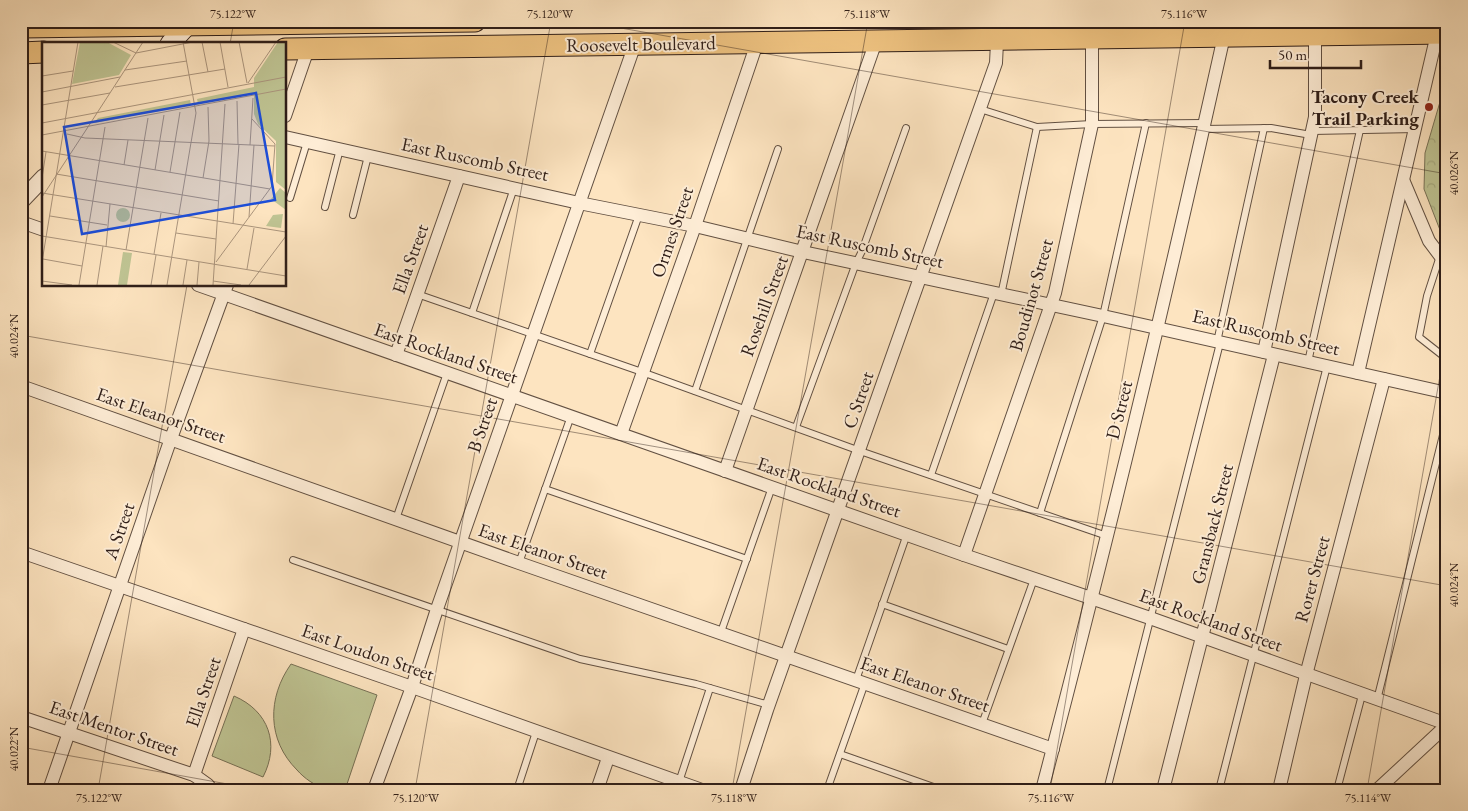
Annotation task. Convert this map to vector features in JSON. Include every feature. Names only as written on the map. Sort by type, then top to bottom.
[{"type":"highway","points":[[21,27],[189,23],[475,21]]},
{"type":"highway","name":"Roosevelt Boulevard","points":[[286,49],[876,41],[998,30],[1092,38],[1442,34]]},
{"type":"highway","points":[[21,54],[42,52]]},
{"type":"main road","points":[[172,42],[189,23]]},
{"type":"street","name":"C Street","points":[[741,790],[769,705],[788,656],[996,63],[998,30]]},
{"type":"street","points":[[1358,373],[1386,246],[1442,34]]},
{"type":"street","name":"Gransback Street","points":[[1163,790],[1202,637],[1269,353],[1316,109],[1315,35]]},
{"type":"street","name":"D Street","points":[[1042,790],[1158,329],[1224,36]]},
{"type":"street","name":"Boudinot Street","points":[[964,555],[1055,293],[1092,124],[1092,38]]},
{"type":"street","name":"Rosehill Street","points":[[725,471],[876,41]]},
{"type":"street","name":"Ormes Street","points":[[622,434],[757,43]]},
{"type":"street","name":"B Street","points":[[374,790],[412,687],[437,609],[634,44]]},
{"type":"street","points":[[286,113],[308,49]]},
{"type":"street","points":[[21,54],[42,61]]},
{"type":"street","name":"East Ruscomb Street","points":[[286,137],[1447,393]]},
{"type":"street","name":"Ella Street","points":[[396,355],[459,176]]},
{"type":"street","points":[[21,201],[42,179]]},
{"type":"street","points":[[1404,182],[1429,241],[1443,261]]},
{"type":"street","points":[[21,222],[42,229]]},
{"type":"street","name":"East Rockland Street","points":[[203,286],[225,290],[396,355],[964,555],[1091,597],[1447,725]]},
{"type":"street","name":"A Street","points":[[49,790],[171,438],[225,290]]},
{"type":"street","name":"Rorer Street","points":[[1279,790],[1306,675],[1384,379]]},
{"type":"street","name":"East Eleanor Street","points":[[21,386],[1053,749]]},
{"type":"street","name":"East Loudon Street","points":[[21,552],[412,687],[608,758],[672,784],[702,790]]},
{"type":"street","name":"Ella Street","points":[[194,776],[244,629]]},
{"type":"street","name":"East Mentor Street","points":[[21,717],[194,776]]},
{"type":"street","points":[[1377,790],[1447,725]]},
{"type":"street","points":[[596,790],[608,758]]},
{"type":"street","points":[[194,776],[208,785],[206,790]]},
{"type":"lane","points":[[980,108],[1037,127],[1146,123],[1264,128],[1312,133],[1416,129]]},
{"type":"lane","points":[[1040,513],[1103,316],[1146,123]]},
{"type":"lane","points":[[931,475],[997,294],[1037,127]]},
{"type":"lane","points":[[796,427],[906,128]]},
{"type":"lane","points":[[1107,790],[1219,342],[1264,128]]},
{"type":"lane","points":[[1308,362],[1360,130]]},
{"type":"lane","points":[[290,198],[307,142]]},
{"type":"lane","points":[[695,391],[778,148]]},
{"type":"lane","points":[[325,207],[340,149]]},
{"type":"lane","points":[[353,215],[368,156]]},
{"type":"lane","points":[[472,313],[514,188]]},
{"type":"lane","points":[[590,354],[639,215]]},
{"type":"lane","points":[[1443,261],[1427,296],[1419,337],[1447,358]]},
{"type":"lane","points":[[417,294],[1107,536]]},
{"type":"lane","points":[[1220,790],[1327,366]]},
{"type":"lane","points":[[396,518],[447,373]]},
{"type":"lane","points":[[519,562],[571,416]]},
{"type":"lane","points":[[1377,700],[1447,419]]},
{"type":"lane","points":[[721,632],[772,487]]},
{"type":"lane","points":[[544,489],[747,559]]},
{"type":"lane","points":[[827,790],[840,754],[882,604],[906,534]]},
{"type":"lane","points":[[293,560],[580,659],[710,688],[769,705]]},
{"type":"lane","points":[[982,724],[1034,579]]},
{"type":"lane","points":[[882,604],[1008,649]]},
{"type":"lane","points":[[672,784],[710,688]]},
{"type":"lane","points":[[1337,790],[1362,694]]},
{"type":"lane","points":[[517,790],[536,732]]},
{"type":"lane","points":[[840,754],[942,790]]},
{"type":"path","points":[[1447,64],[1445,77],[1447,78]]},
{"type":"green space","points":[[1447,55],[1447,239],[1440,230],[1424,189],[1425,153],[1442,95]]},
{"type":"green space","points":[[291,664],[377,695],[345,790],[328,790],[310,781],[287,758],[280,746],[276,732],[274,705],[283,677]]},
{"type":"green space","points":[[234,696],[256,710],[268,730],[271,741],[271,753],[263,777],[212,756]]},
{"type":"place","name":"Tacony Creek Trail Parking","points":[[1429,107]]}]
